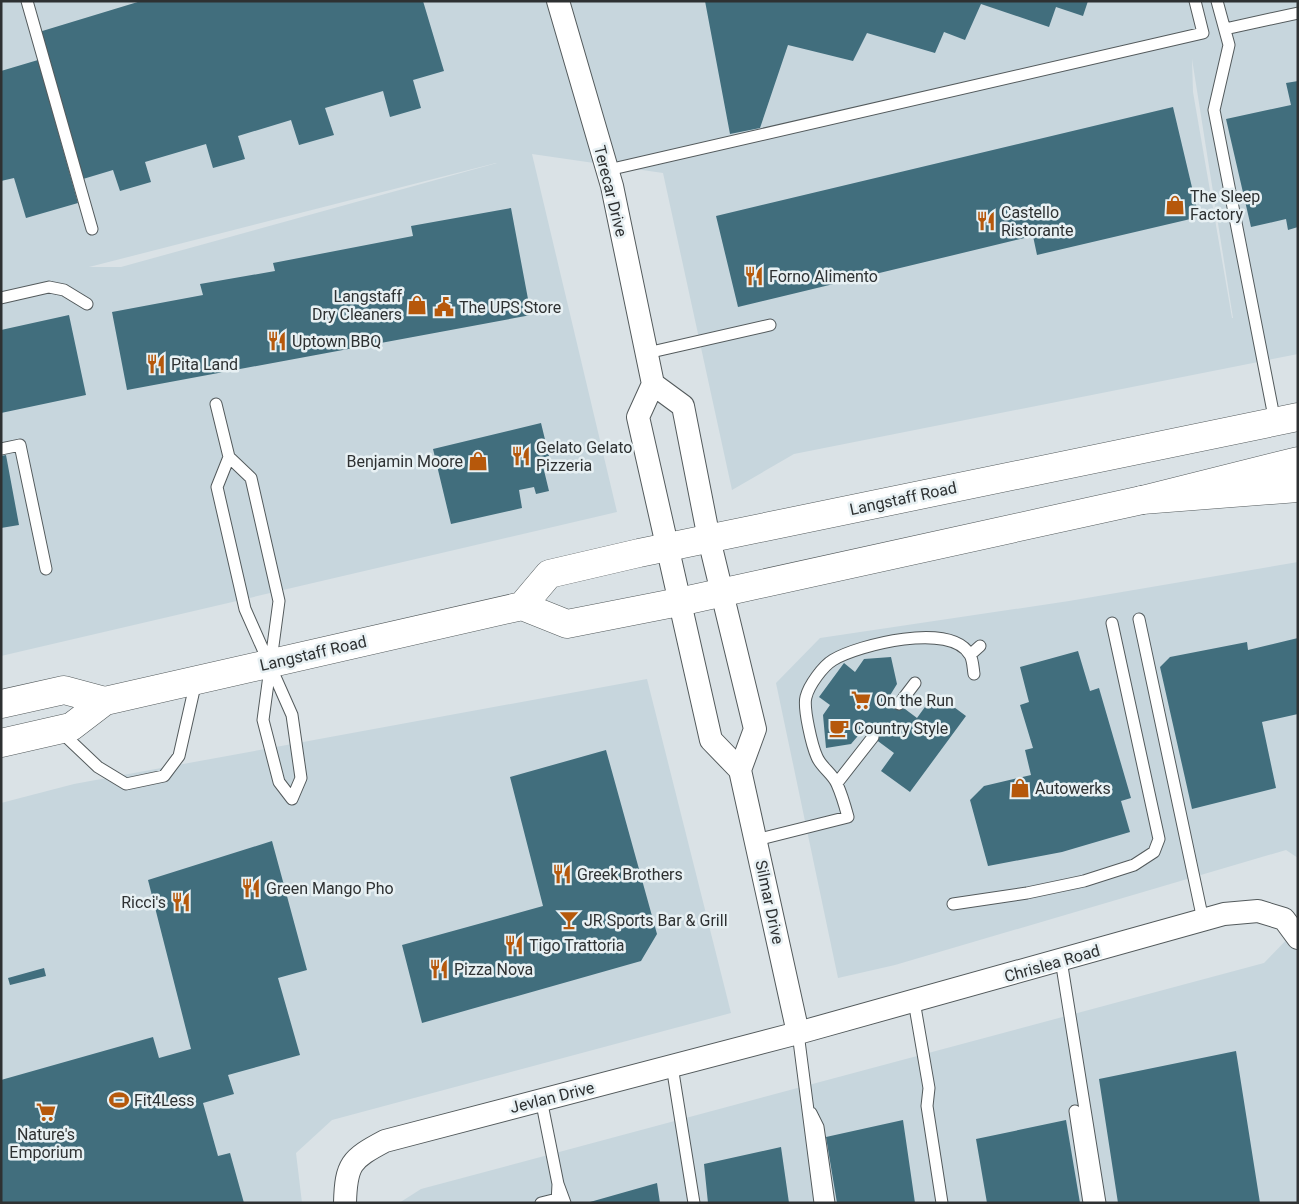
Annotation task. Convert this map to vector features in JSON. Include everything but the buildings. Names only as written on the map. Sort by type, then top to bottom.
[{"type":"main road","name":"Langstaff Road","points":[[1,744],[71,727],[105,701],[522,606],[549,574],[709,539],[1286,420]]},
{"type":"main road","points":[[522,606],[567,624],[679,602],[1142,500],[1298,461]]},
{"type":"main road","points":[[1142,500],[1298,488]]},
{"type":"main road","name":"Langstaff Road","points":[[1,704],[64,690],[105,701]]},
{"type":"street","name":"Terecar Drive","points":[[558,1],[608,170],[654,384]]},
{"type":"street","points":[[654,384],[683,406],[709,539],[756,729],[740,770],[711,740],[679,602],[638,417],[654,384]]},
{"type":"street","name":"Silmar Drive","points":[[740,770],[798,1033]]},
{"type":"street","name":"Chrislea Road","points":[[798,1033],[1224,914],[1258,911],[1284,919],[1298,938]]},
{"type":"street","name":"Jevlan Drive","points":[[345,1203],[346,1178],[357,1156],[385,1141],[798,1033]]},
{"type":"lane","points":[[27,1],[92,228]]},
{"type":"lane","points":[[608,170],[1203,33],[1195,1]]},
{"type":"lane","points":[[1218,1],[1229,45],[1214,110],[1286,420]]},
{"type":"lane","points":[[1225,29],[1298,13]]},
{"type":"lane","points":[[1,298],[49,287],[64,290],[87,304]]},
{"type":"lane","points":[[647,353],[770,325]]},
{"type":"lane","points":[[216,404],[229,457],[251,478],[279,601],[270,663],[263,720],[279,782],[292,799],[301,778],[292,714],[270,663],[245,609],[217,487],[229,457]]},
{"type":"lane","points":[[1,449],[20,445],[46,569]]},
{"type":"lane","points":[[1140,619],[1204,920]]},
{"type":"lane","points":[[953,904],[1027,893],[1084,880],[1134,865],[1154,852],[1159,839],[1112,623]]},
{"type":"lane","points":[[756,840],[848,817],[837,783],[817,757],[809,726],[806,697],[814,680],[830,661],[853,649],[919,638],[942,639],[959,645],[970,655],[974,674]]},
{"type":"lane","points":[[970,655],[980,646]]},
{"type":"lane","points":[[59,730],[98,767],[126,784],[164,776],[180,756],[196,680]]},
{"type":"lane","points":[[899,704],[915,683]]},
{"type":"lane","points":[[837,783],[873,737]]},
{"type":"lane","points":[[1061,960],[1100,1203]]},
{"type":"lane","points":[[914,1001],[929,1088],[927,1106],[942,1203]]},
{"type":"lane","points":[[798,1033],[810,1111],[809,1128],[820,1203]]},
{"type":"lane","points":[[672,1066],[694,1203]]},
{"type":"lane","points":[[541,1099],[560,1201],[541,1203]]},
{"type":"lane","points":[[810,1111],[818,1127],[830,1203]]},
{"type":"lane","points":[[1074,1111],[1089,1203]]},
{"type":"shaded area","points":[[1,1],[1298,1],[1298,354],[794,454],[732,490],[663,173],[532,154],[617,512],[1,656]],"holes":[[[1192,59],[1233,318],[1193,92]],[[496,163],[121,267],[89,267]]]},
{"type":"shaded area","points":[[1298,562],[1298,858],[1286,850],[895,965],[838,978],[776,683],[820,638],[1069,601]]},
{"type":"shaded area","points":[[647,679],[731,1013],[332,1120],[296,1153],[302,1203],[1,1203],[1,803],[74,784]]},
{"type":"shaded area","points":[[1298,928],[1298,1203],[399,1203],[421,1189],[1264,963]]},
{"type":"place","name":"The Sleep Factory","points":[[1175,205]]},
{"type":"place","name":"Castello Ristorante","points":[[986,221]]},
{"type":"place","name":"Forno Alimento","points":[[754,276]]},
{"type":"place","name":"Langstaff Dry Cleaners","points":[[417,305]]},
{"type":"place","name":"The UPS Store","points":[[444,307]]},
{"type":"place","name":"Uptown BBQ","points":[[277,341]]},
{"type":"place","name":"Pita Land","points":[[156,364]]},
{"type":"place","name":"Gelato Gelato Pizzeria","points":[[521,456]]},
{"type":"place","name":"Benjamin Moore","points":[[478,461]]},
{"type":"place","name":"On the Run","points":[[861,700]]},
{"type":"place","name":"Country Style","points":[[839,728]]},
{"type":"place","name":"Autowerks","points":[[1020,788]]},
{"type":"place","name":"Greek Brothers","points":[[562,874]]},
{"type":"place","name":"Green Mango Pho","points":[[251,888]]},
{"type":"place","name":"Ricci's","points":[[181,902]]},
{"type":"place","name":"JR Sports Bar & Grill","points":[[569,920]]},
{"type":"place","name":"Tigo Trattoria","points":[[514,945]]},
{"type":"place","name":"Pizza Nova","points":[[439,969]]},
{"type":"place","name":"Fit4Less","points":[[119,1100]]},
{"type":"place","name":"Nature's Emporium","points":[[46,1112]]}]
